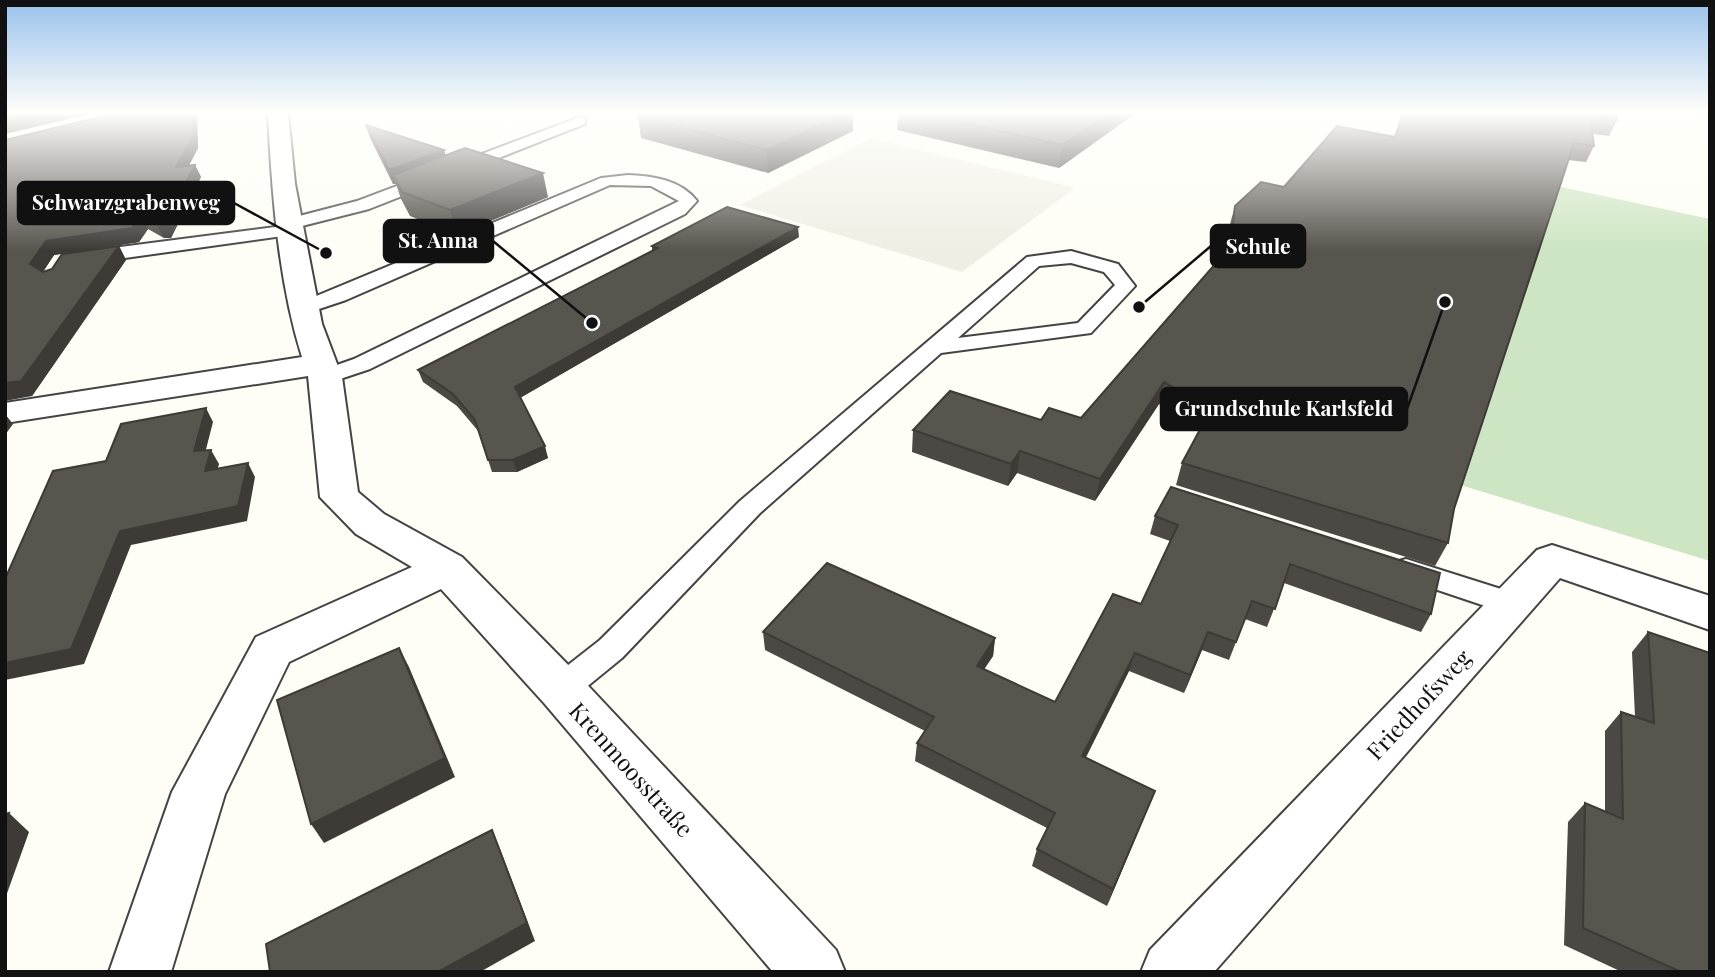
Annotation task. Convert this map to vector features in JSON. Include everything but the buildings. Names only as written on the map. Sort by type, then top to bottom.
[{"type":"street","name":"Krenmoosstraße","points":[[283,159],[290,227],[304,307],[324,370],[339,497],[370,524],[447,568],[561,689],[814,972]]},
{"type":"street","points":[[5,413],[324,370]]},
{"type":"street","name":"Friedhofsweg","points":[[1172,972],[1552,560],[1710,613]]},
{"type":"street","points":[[139,972],[199,792],[272,650],[447,568]]},
{"type":"lane","points":[[77,259],[290,227],[363,205],[483,159]]},
{"type":"lane","points":[[304,307],[339,296],[607,181],[631,177],[681,192],[689,201],[679,210],[362,364],[324,370]]},
{"type":"lane","points":[[561,689],[611,649],[750,507],[934,346],[1034,261],[1071,257],[1111,268],[1125,286],[1084,329],[934,346]]},
{"type":"lane","points":[[1383,561],[1512,604]]},
{"type":"green space","points":[[1557,186],[1710,219],[1710,561],[1457,484]]},
{"type":"shaded area","points":[[830,159],[954,159],[1075,188],[962,272],[740,205]]},
{"type":"place","name":"Schwarzgrabenweg","points":[[326,253]]},
{"type":"place","name":"Grundschule Karlsfeld","points":[[1445,302]]},
{"type":"place","name":"Schule","points":[[1139,307]]},
{"type":"place","name":"St. Anna","points":[[592,323]]}]
